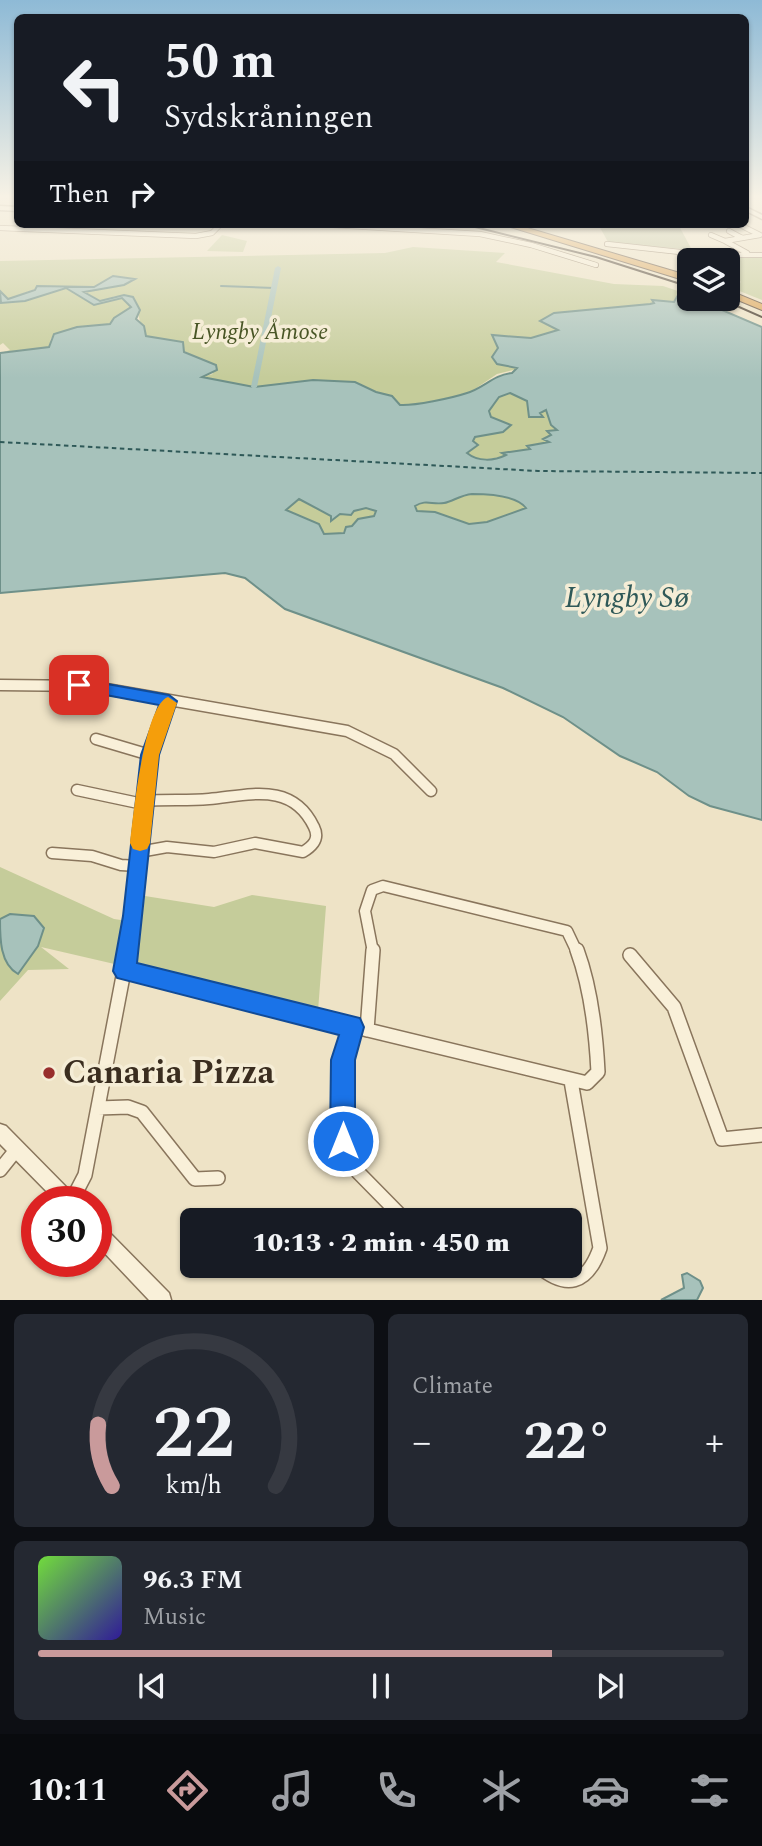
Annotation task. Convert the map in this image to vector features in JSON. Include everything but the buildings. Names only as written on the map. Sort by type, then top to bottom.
[{"type":"highway","points":[[619,257],[677,273]]},
{"type":"highway","points":[[622,257],[677,273]]},
{"type":"highway","points":[[740,297],[762,305]]},
{"type":"street","points":[[569,257],[596,265]]},
{"type":"street","points":[[0,685],[79,685],[347,731],[369,738],[401,756],[416,769],[431,791]]},
{"type":"street","points":[[79,1186],[85,1175],[124,971],[150,755],[169,701]]},
{"type":"street","points":[[96,739],[150,755]]},
{"type":"street","points":[[52,853],[92,856],[125,866],[167,847],[214,852],[258,843],[299,853],[310,849],[317,839],[312,821],[297,807],[262,792],[245,792],[210,800],[171,798],[132,804],[97,791],[77,790]]},
{"type":"street","points":[[124,971],[571,1082],[587,1083],[598,1072],[598,1059],[577,944],[573,937],[560,927],[429,899],[383,886],[372,890],[366,899],[365,911],[373,949],[367,1030]]},
{"type":"street","points":[[630,955],[674,1006],[722,1139],[762,1135]]},
{"type":"street","points":[[352,1027],[343,1060],[345,1152],[350,1164],[393,1208]]},
{"type":"street","points":[[571,1082],[600,1248],[596,1265],[582,1278]]},
{"type":"street","points":[[98,1108],[128,1107],[142,1112],[195,1179],[218,1178]]},
{"type":"street","points":[[0,1132],[53,1186]]},
{"type":"street","points":[[0,1170],[16,1150]]},
{"type":"street","points":[[112,1248],[162,1300]]},
{"type":"street","points":[[553,1278],[568,1282],[581,1278]]},
{"type":"green space","name":"Lyngby Åmose","points":[[209,257],[501,257],[496,262],[614,284],[663,286],[677,291],[677,294],[674,302],[653,300],[655,303],[554,313],[541,321],[559,330],[531,338],[492,335],[498,348],[492,357],[517,369],[497,374],[469,393],[412,406],[399,405],[392,396],[355,382],[313,380],[254,387],[202,377],[213,374],[200,359],[182,350],[183,342],[146,336],[133,297],[116,296],[100,301],[84,291],[134,281],[78,288],[43,286],[8,299],[0,291],[0,261]]},
{"type":"green space","points":[[740,257],[762,257],[762,300],[740,291]]},
{"type":"green space","name":"Lyngby Åmose","points":[[66,288],[94,305],[122,298],[131,306],[110,324],[77,327],[51,338],[49,347],[0,353],[10,350],[3,343],[0,345],[0,303],[25,301]]},
{"type":"green space","points":[[510,393],[527,400],[542,417],[540,413],[546,410],[551,425],[557,429],[548,431],[551,441],[528,446],[532,449],[504,453],[503,457],[489,459],[480,459],[466,453],[477,444],[472,441],[475,437],[503,432],[502,423],[490,416],[489,411],[499,397]]},
{"type":"green space","points":[[472,494],[509,497],[526,508],[487,522],[469,524],[435,512],[417,511],[415,506],[447,502]]},
{"type":"green space","points":[[298,499],[331,516],[331,520],[353,510],[376,511],[374,516],[344,532],[324,534],[319,524],[285,510]]},
{"type":"green space","points":[[0,867],[114,919],[141,923],[145,896],[214,907],[252,895],[326,906],[318,1011],[41,947],[69,969],[28,970],[0,1001]]},
{"type":"water","name":"Lyngby Sø","points":[[113,276],[135,279],[124,285],[84,292],[100,301],[124,295],[133,297],[140,310],[136,319],[144,326],[146,336],[183,342],[184,352],[216,365],[217,370],[202,377],[254,387],[313,380],[355,382],[392,396],[400,405],[460,395],[499,376],[512,373],[517,368],[497,364],[492,357],[498,348],[492,335],[531,338],[558,330],[540,321],[554,313],[650,304],[654,303],[652,300],[674,302],[677,297],[677,311],[724,311],[762,327],[762,820],[710,806],[689,796],[657,772],[620,756],[563,717],[503,688],[285,609],[245,578],[225,573],[0,593],[0,353],[49,347],[54,334],[77,327],[110,324],[114,318],[131,307],[122,298],[94,305],[66,288],[25,301],[1,303],[0,291],[8,299],[35,290],[37,286],[94,287]],"holes":[[[510,393],[527,401],[529,417],[543,417],[540,413],[546,410],[551,425],[557,430],[547,431],[551,435],[543,439],[549,442],[527,446],[530,449],[502,453],[506,455],[491,459],[481,459],[467,453],[478,445],[473,441],[475,437],[503,432],[511,425],[491,417],[489,411],[499,397]],[[472,494],[501,496],[515,500],[526,508],[487,522],[469,524],[435,512],[417,511],[415,506],[422,503],[447,502]],[[299,499],[331,516],[331,521],[340,514],[351,515],[354,511],[366,508],[376,511],[374,516],[358,519],[352,526],[346,527],[344,533],[324,534],[319,524],[286,510]]]},
{"type":"water","points":[[10,914],[34,916],[44,928],[38,946],[18,974],[4,957],[1,943],[0,919]]},
{"type":"water","points":[[687,1273],[700,1281],[703,1288],[697,1300],[661,1300],[684,1288],[682,1275]]},
{"type":"waterway","points":[[254,387],[278,268]]},
{"type":"waterway","points":[[221,286],[274,288]]},
{"type":"ferry route","points":[[0,442],[538,471],[762,473]]},
{"type":"tram line","points":[[595,257],[677,283]]},
{"type":"tram line","points":[[740,307],[762,317]]},
{"type":"slow traffic","points":[[140,843],[150,755],[168,703]]},
{"type":"place","name":"Canaria Pizza","points":[[49,1073]]},
{"type":"route","points":[[79,685],[169,701],[150,755],[134,916],[124,971],[352,1027],[343,1060],[343,1141]]}]
